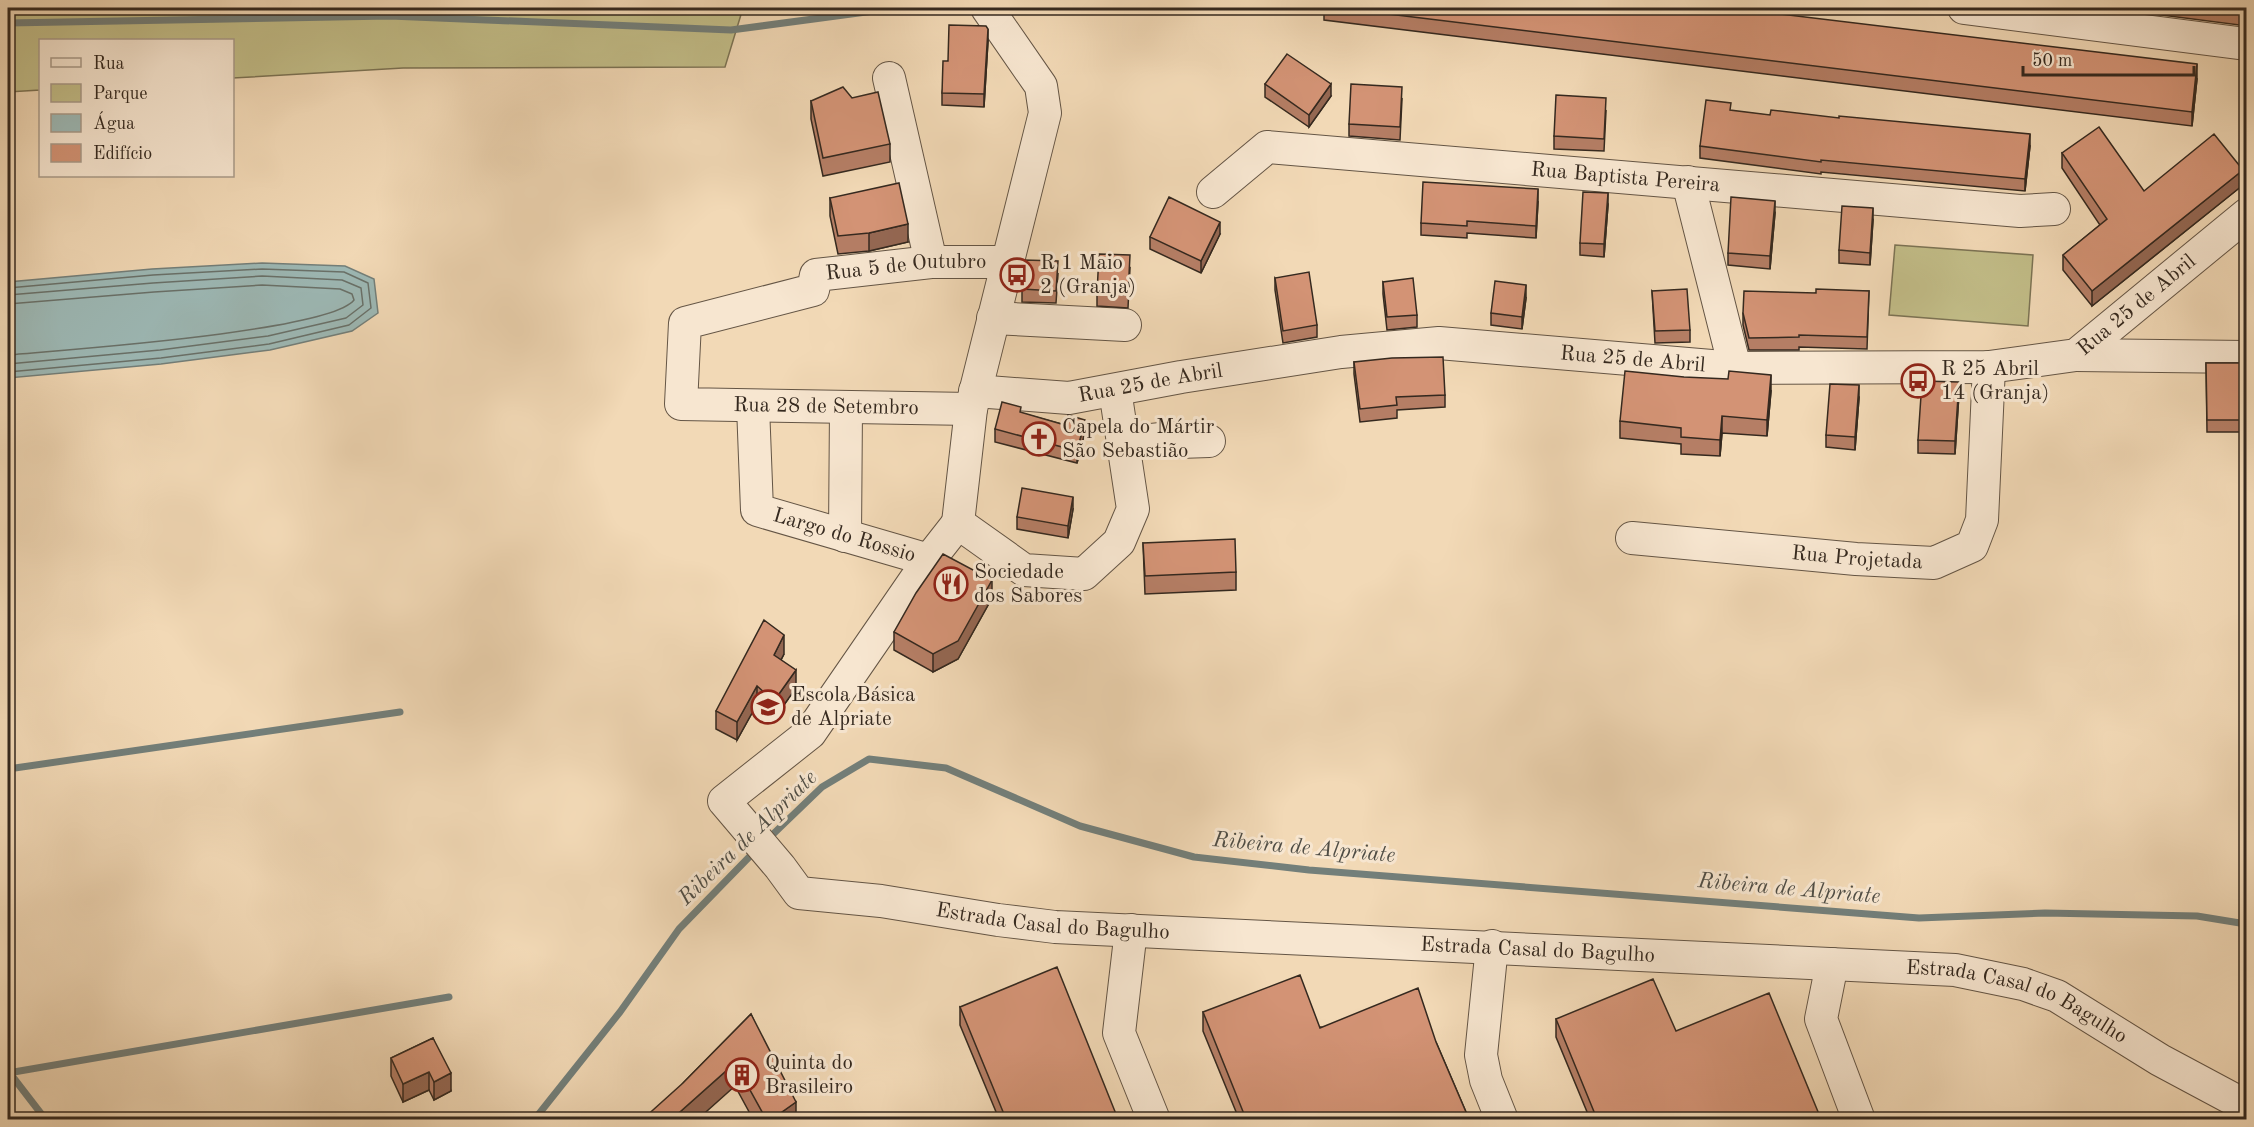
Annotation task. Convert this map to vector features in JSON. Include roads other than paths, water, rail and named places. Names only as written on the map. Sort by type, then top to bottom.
[{"type":"street","points":[[929,560],[958,523],[973,400],[1045,113],[1041,86],[987,8]]},
{"type":"street","points":[[1964,8],[2002,10],[2247,44]]},
{"type":"street","points":[[889,78],[931,262]]},
{"type":"street","name":"Rua Baptista Pereira","points":[[1213,192],[1267,147],[2020,212],[2054,209]]},
{"type":"street","points":[[1688,182],[1735,368]]},
{"type":"street","name":"Rua 25 de Abril","points":[[973,400],[1069,398],[1181,377],[1341,352],[1438,343],[1735,368],[1989,367],[2076,355],[2247,215]]},
{"type":"street","name":"Rua 5 de Outubro","points":[[681,404],[685,323],[813,290],[816,275],[931,262],[1008,262]]},
{"type":"street","points":[[993,318],[1125,325]]},
{"type":"street","points":[[2076,355],[2247,357]]},
{"type":"street","name":"Rua Projetada","points":[[1632,538],[1856,559],[1934,563],[1972,546],[1982,520],[1989,367]]},
{"type":"street","points":[[958,523],[1024,570],[1084,574],[1119,542],[1133,509],[1115,390]]},
{"type":"street","name":"Rua 28 de Setembro","points":[[681,404],[846,408],[973,400]]},
{"type":"street","name":"Largo do Rossio","points":[[753,406],[757,510],[929,560]]},
{"type":"street","points":[[844,536],[846,408]]},
{"type":"street","points":[[1124,443],[1170,438],[1179,442],[1209,441]]},
{"type":"street","name":"Estrada Casal do Bagulho","points":[[929,560],[810,733],[724,801],[799,893],[881,901],[1055,927],[1492,946],[1955,970],[2023,984],[2057,996],[2160,1060],[2247,1106]]},
{"type":"street","points":[[1131,930],[1119,1034],[1154,1119]]},
{"type":"street","points":[[1492,946],[1481,1055],[1486,1080],[1502,1119]]},
{"type":"street","points":[[1832,964],[1821,1019],[1859,1119]]},
{"type":"water","points":[[262,263],[345,266],[374,279],[378,313],[352,331],[270,350],[161,364],[8,378],[8,282],[152,269]]},
{"type":"waterway","points":[[8,23],[390,16],[731,30],[896,8]]},
{"type":"waterway","points":[[8,769],[400,712]]},
{"type":"waterway","name":"Ribeira de Alpriate","points":[[768,839],[822,787],[869,759],[946,768],[1080,826],[1194,857],[1309,870],[1919,918],[2045,913],[2197,916],[2246,924]]},
{"type":"waterway","name":"Ribeira de Alpriate","points":[[534,1120],[620,1012],[679,929],[755,851]]},
{"type":"waterway","points":[[8,1073],[449,997]]},
{"type":"waterway","points":[[9,1072],[46,1120]]},
{"type":"place","name":"R 1 Maio 2 (Granja)","points":[[1017,275]]},
{"type":"place","name":"R 25 Abril 14 (Granja)","points":[[1918,381]]},
{"type":"place","name":"Capela do Mártir São Sebastião","points":[[1039,439]]},
{"type":"place","name":"Sociedade dos Sabores","points":[[951,584]]},
{"type":"place","name":"Escola Básica de Alpriate","points":[[768,707]]},
{"type":"place","name":"Quinta do Brasileiro","points":[[742,1075]]}]
